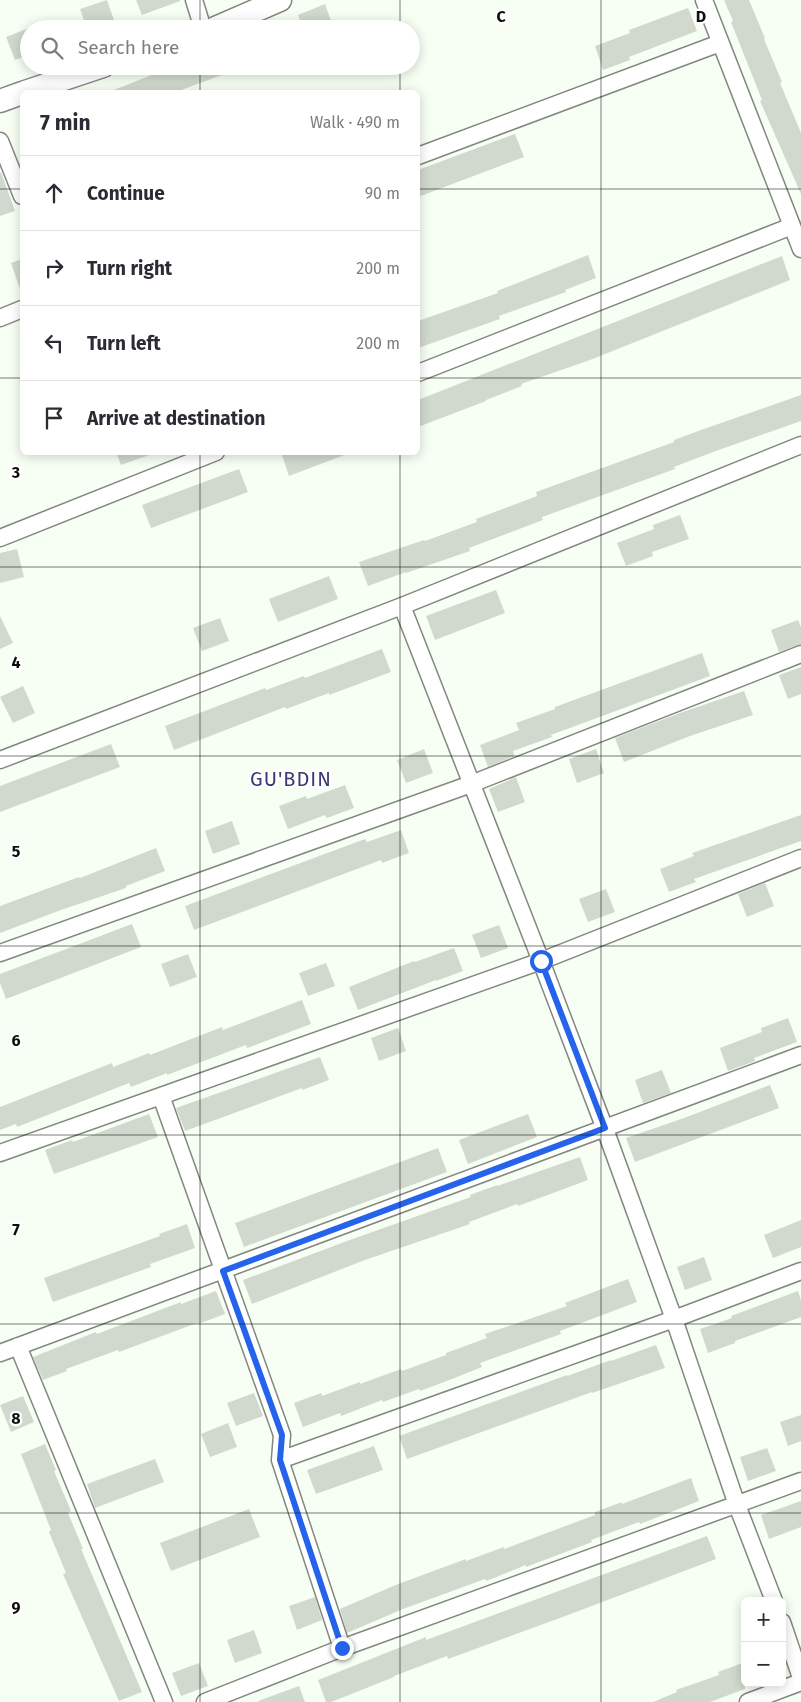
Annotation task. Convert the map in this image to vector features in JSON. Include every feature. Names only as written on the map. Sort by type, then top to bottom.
[{"type":"street","points":[[194,0],[201,20]]},
{"type":"street","points":[[234,20],[280,0]]},
{"type":"street","points":[[704,0],[801,249]]},
{"type":"street","points":[[420,155],[720,43]]},
{"type":"street","points":[[33,90],[77,75]]},
{"type":"street","points":[[0,101],[20,94]]},
{"type":"street","points":[[0,141],[20,191]]},
{"type":"street","points":[[420,372],[792,226]]},
{"type":"street","points":[[0,318],[20,310]]},
{"type":"street","points":[[0,760],[402,606],[801,445]]},
{"type":"street","points":[[0,538],[208,455]]},
{"type":"street","points":[[402,606],[605,1128],[674,1319],[737,1505],[772,1597]]},
{"type":"street","points":[[0,953],[471,784],[801,654]]},
{"type":"street","points":[[0,1153],[541,961],[801,858]]},
{"type":"street","points":[[0,1353],[801,1055]]},
{"type":"street","points":[[161,1096],[282,1435],[280,1460],[342,1648]]},
{"type":"street","points":[[280,1460],[674,1319],[801,1271]]},
{"type":"street","points":[[18,1346],[164,1702]]},
{"type":"street","points":[[205,1702],[342,1648],[801,1481]]},
{"type":"street","points":[[786,1634],[801,1678]]},
{"type":"street","points":[[748,1702],[801,1682]]},
{"type":"building","points":[[107,0],[114,20],[84,20],[80,9]]},
{"type":"building","points":[[136,0],[180,0],[180,1],[142,15]]},
{"type":"building","points":[[724,0],[749,0],[765,38],[782,82],[780,83],[801,133],[801,194],[760,101],[762,100]]},
{"type":"building","points":[[325,4],[331,20],[300,20],[298,15]]},
{"type":"building","points":[[688,8],[697,31],[629,57],[630,60],[603,70],[595,46],[630,33],[629,30]]},
{"type":"building","points":[[20,32],[20,58],[15,60],[6,37]]},
{"type":"building","points":[[152,75],[222,75],[181,90],[114,90]]},
{"type":"building","points":[[515,134],[524,157],[420,196],[420,169]]},
{"type":"building","points":[[0,173],[15,211],[0,216]]},
{"type":"building","points":[[588,255],[596,278],[565,290],[566,292],[499,316],[500,319],[420,347],[420,320],[498,293],[497,291]]},
{"type":"building","points":[[782,256],[790,280],[590,360],[521,384],[522,386],[420,426],[420,399]]},
{"type":"building","points":[[20,260],[20,289],[11,263]]},
{"type":"building","points":[[801,395],[801,421],[713,452],[674,467],[675,469],[542,517],[543,520],[469,548],[470,551],[368,586],[359,562],[477,522],[476,519],[537,496],[536,492],[674,442],[674,440],[701,430]]},
{"type":"building","points":[[117,455],[149,455],[121,465]]},
{"type":"building","points":[[282,455],[344,455],[289,476]]},
{"type":"building","points":[[239,469],[248,492],[151,528],[142,505]]},
{"type":"building","points":[[680,515],[689,539],[652,552],[653,556],[626,566],[617,543],[654,529],[653,525]]},
{"type":"building","points":[[17,549],[24,577],[0,583],[0,553]]},
{"type":"building","points":[[329,576],[338,599],[278,622],[269,599]]},
{"type":"building","points":[[496,590],[505,613],[435,640],[426,616]]},
{"type":"building","points":[[0,616],[13,643],[0,649]]},
{"type":"building","points":[[220,618],[229,641],[202,651],[193,628]]},
{"type":"building","points":[[798,620],[801,627],[801,644],[779,652],[771,630]]},
{"type":"building","points":[[382,649],[391,672],[329,695],[329,693],[286,709],[285,707],[174,750],[165,726],[265,688],[266,690],[304,676],[305,678]]},
{"type":"building","points":[[702,653],[710,676],[551,735],[552,737],[513,751],[514,756],[488,767],[480,745],[519,730],[516,723]]},
{"type":"building","points":[[801,667],[801,694],[788,699],[779,675]]},
{"type":"building","points":[[23,686],[35,713],[13,723],[0,697]]},
{"type":"building","points":[[744,691],[753,715],[690,736],[624,762],[615,738]]},
{"type":"building","points":[[111,744],[120,767],[0,812],[0,786]]},
{"type":"building","points":[[424,749],[433,773],[406,783],[397,760]]},
{"type":"building","points":[[596,749],[604,773],[577,783],[569,759]]},
{"type":"building","points":[[516,777],[525,802],[498,812],[489,789]]},
{"type":"building","points":[[345,785],[354,808],[327,818],[325,815],[288,829],[279,806],[306,796],[307,799]]},
{"type":"building","points":[[801,815],[801,841],[694,879],[696,882],[669,892],[660,869],[694,856],[692,853]]},
{"type":"building","points":[[232,821],[240,844],[213,854],[205,831]]},
{"type":"building","points":[[401,830],[409,853],[382,863],[381,860],[194,930],[185,906],[365,839],[367,842]]},
{"type":"building","points":[[156,848],[165,871],[126,886],[126,888],[0,933],[0,906],[80,878]]},
{"type":"building","points":[[765,883],[774,906],[747,917],[738,894]]},
{"type":"building","points":[[606,889],[615,912],[588,922],[579,899]]},
{"type":"building","points":[[132,924],[141,947],[6,999],[0,983],[0,974]]},
{"type":"building","points":[[499,925],[508,948],[481,958],[472,935]]},
{"type":"building","points":[[454,948],[463,971],[358,1010],[349,987],[414,961]]},
{"type":"building","points":[[188,954],[197,977],[170,987],[161,964]]},
{"type":"building","points":[[326,963],[335,986],[308,996],[299,973]]},
{"type":"building","points":[[302,1000],[311,1024],[247,1048],[246,1045],[131,1087],[129,1083],[17,1127],[16,1124],[0,1130],[0,1107],[112,1063],[113,1067],[149,1053],[150,1055],[222,1027],[223,1030]]},
{"type":"building","points":[[788,1018],[797,1042],[754,1058],[755,1061],[728,1071],[720,1048],[762,1032],[761,1028]]},
{"type":"building","points":[[398,1028],[406,1051],[379,1061],[371,1038]]},
{"type":"building","points":[[320,1057],[329,1080],[185,1131],[176,1108]]},
{"type":"building","points":[[662,1070],[671,1093],[643,1103],[635,1080]]},
{"type":"building","points":[[770,1085],[779,1108],[635,1162],[626,1138]]},
{"type":"building","points":[[149,1114],[158,1137],[54,1174],[45,1150],[72,1140],[73,1142]]},
{"type":"building","points":[[528,1114],[537,1137],[468,1164],[459,1140]]},
{"type":"building","points":[[438,1148],[447,1172],[244,1247],[235,1223]]},
{"type":"building","points":[[580,1157],[588,1180],[518,1206],[517,1204],[469,1222],[470,1224],[365,1260],[252,1304],[243,1280],[471,1197],[470,1195],[497,1185]]},
{"type":"building","points":[[801,1220],[801,1247],[773,1258],[764,1235]]},
{"type":"building","points":[[187,1224],[195,1248],[150,1264],[151,1267],[53,1302],[44,1278],[160,1236],[159,1234]]},
{"type":"building","points":[[704,1257],[712,1280],[685,1290],[677,1267]]},
{"type":"building","points":[[628,1279],[637,1302],[560,1331],[561,1334],[480,1363],[482,1367],[447,1381],[383,1402],[382,1400],[341,1416],[340,1413],[303,1427],[294,1403],[321,1393],[322,1396],[360,1382],[360,1384],[401,1369],[402,1371],[446,1355],[446,1353],[487,1338],[485,1334],[567,1306],[565,1303]]},
{"type":"building","points":[[216,1291],[225,1314],[119,1352],[118,1350],[66,1369],[67,1371],[43,1380],[33,1357],[96,1332],[97,1334],[181,1302],[181,1304]]},
{"type":"building","points":[[798,1291],[801,1301],[801,1317],[708,1353],[700,1329]]},
{"type":"building","points":[[656,1345],[665,1368],[592,1392],[407,1459],[399,1436]]},
{"type":"building","points":[[254,1393],[263,1416],[236,1426],[227,1403]]},
{"type":"building","points":[[23,1396],[34,1422],[11,1432],[0,1405]]},
{"type":"building","points":[[801,1415],[801,1441],[788,1446],[780,1422]]},
{"type":"building","points":[[228,1423],[237,1447],[210,1457],[201,1434]]},
{"type":"building","points":[[45,1444],[71,1511],[68,1513],[83,1549],[81,1549],[142,1692],[119,1701],[63,1574],[66,1573],[49,1532],[51,1530],[21,1454]]},
{"type":"building","points":[[374,1446],[383,1470],[316,1494],[307,1470]]},
{"type":"building","points":[[767,1448],[776,1471],[748,1481],[740,1457]]},
{"type":"building","points":[[155,1459],[164,1482],[95,1508],[87,1484]]},
{"type":"building","points":[[691,1478],[699,1501],[640,1524],[639,1522],[591,1540],[592,1542],[526,1567],[526,1565],[486,1581],[485,1579],[403,1609],[347,1633],[340,1609],[398,1584],[466,1559],[466,1561],[504,1547],[504,1549],[595,1515],[595,1512]]},
{"type":"building","points":[[801,1501],[801,1527],[769,1539],[761,1515]]},
{"type":"building","points":[[249,1509],[260,1537],[171,1571],[160,1543]]},
{"type":"building","points":[[707,1536],[716,1559],[448,1659],[447,1656],[331,1702],[326,1702],[318,1680],[426,1637],[426,1640]]},
{"type":"building","points":[[315,1597],[322,1620],[297,1630],[289,1606]]},
{"type":"building","points":[[254,1630],[262,1653],[235,1663],[227,1640]]},
{"type":"building","points":[[199,1663],[208,1686],[181,1696],[172,1673]]},
{"type":"building","points":[[741,1663],[741,1687],[745,1687],[745,1689],[710,1702],[653,1702],[677,1692],[676,1690],[719,1675],[718,1672]]},
{"type":"building","points":[[299,1686],[305,1702],[258,1701]]},
{"type":"district","name":"GU'BDIN","points":[[291,779]]},
{"type":"route","points":[[342,1648],[280,1460],[282,1435],[223,1271],[605,1128],[541,961]]}]
